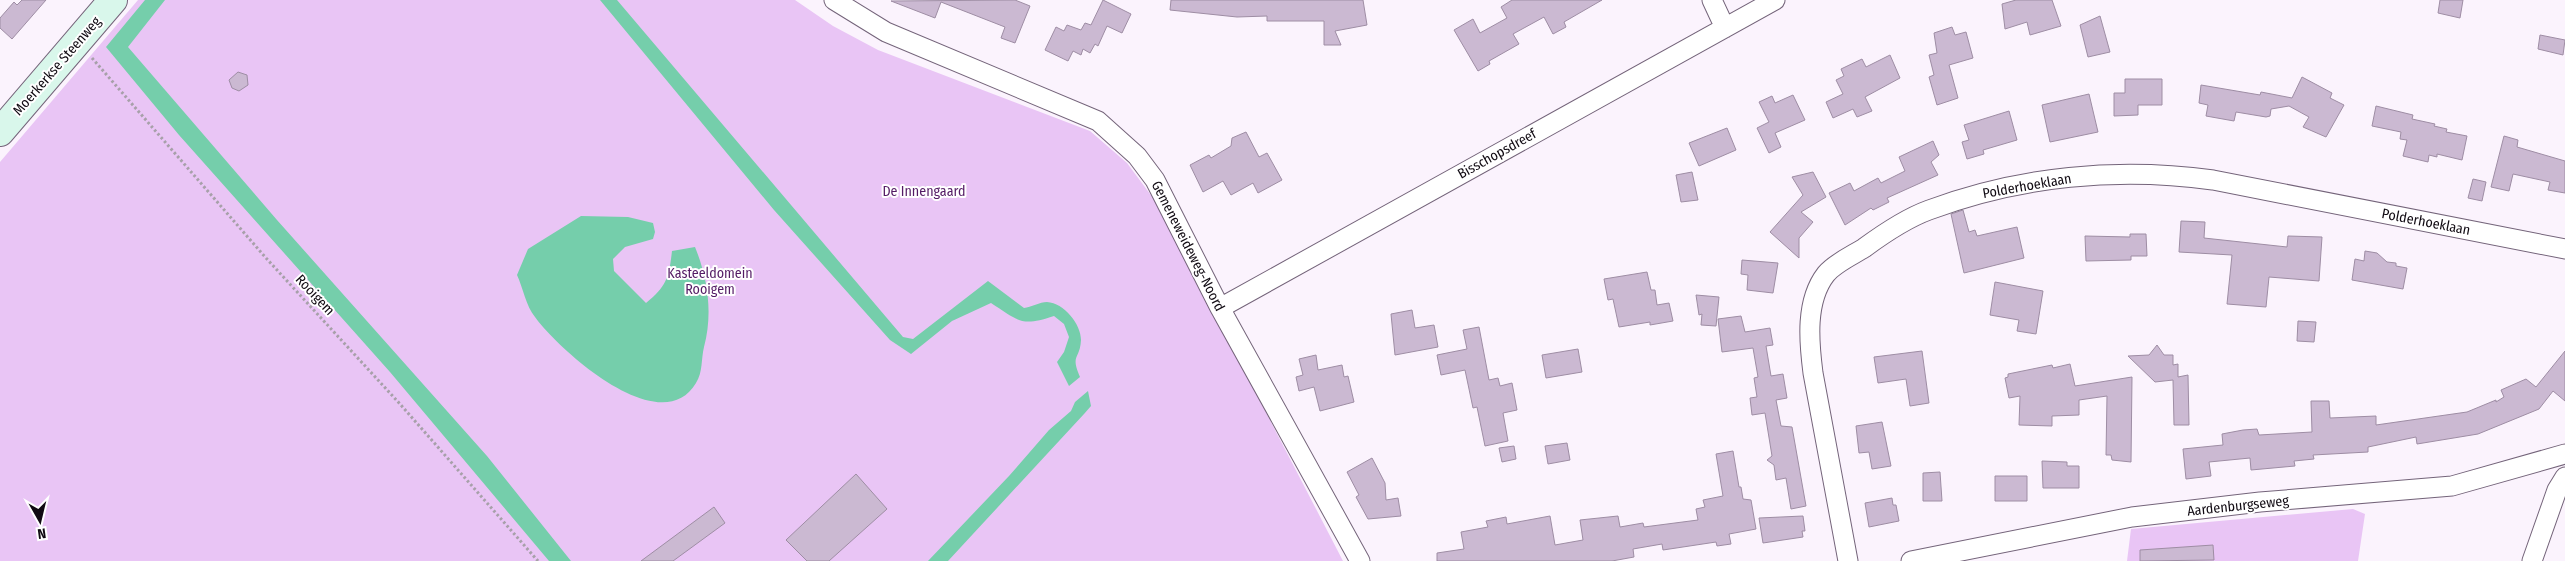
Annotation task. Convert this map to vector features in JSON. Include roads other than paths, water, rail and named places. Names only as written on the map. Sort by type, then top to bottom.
[{"type":"street","name":"Moerkerkse Steenweg","points":[[0,132],[113,0]]},
{"type":"street","name":"Gemeneweideweg-Noord","points":[[834,0],[886,32],[1098,121],[1137,156],[1156,180],[1220,308],[1360,561]]},
{"type":"street","points":[[1712,0],[1725,28]]},
{"type":"street","name":"Bisschopsdreef","points":[[1220,308],[1775,0]]},
{"type":"street","name":"Polderhoeklaan","points":[[1848,561],[1809,344],[1813,302],[1827,274],[1876,239],[1928,210],[1999,188],[2055,178],[2172,175],[2214,180],[2565,249]]},
{"type":"street","name":"Aardenburgseweg","points":[[1911,561],[2132,517],[2260,502],[2452,486],[2565,454]]},
{"type":"street","points":[[2532,561],[2557,490],[2565,477]]},
{"type":"park label","name":"De Innengaard","points":[[924,191]]},
{"type":"park label","name":"Kasteeldomein Rooigem","points":[[710,282]]}]
